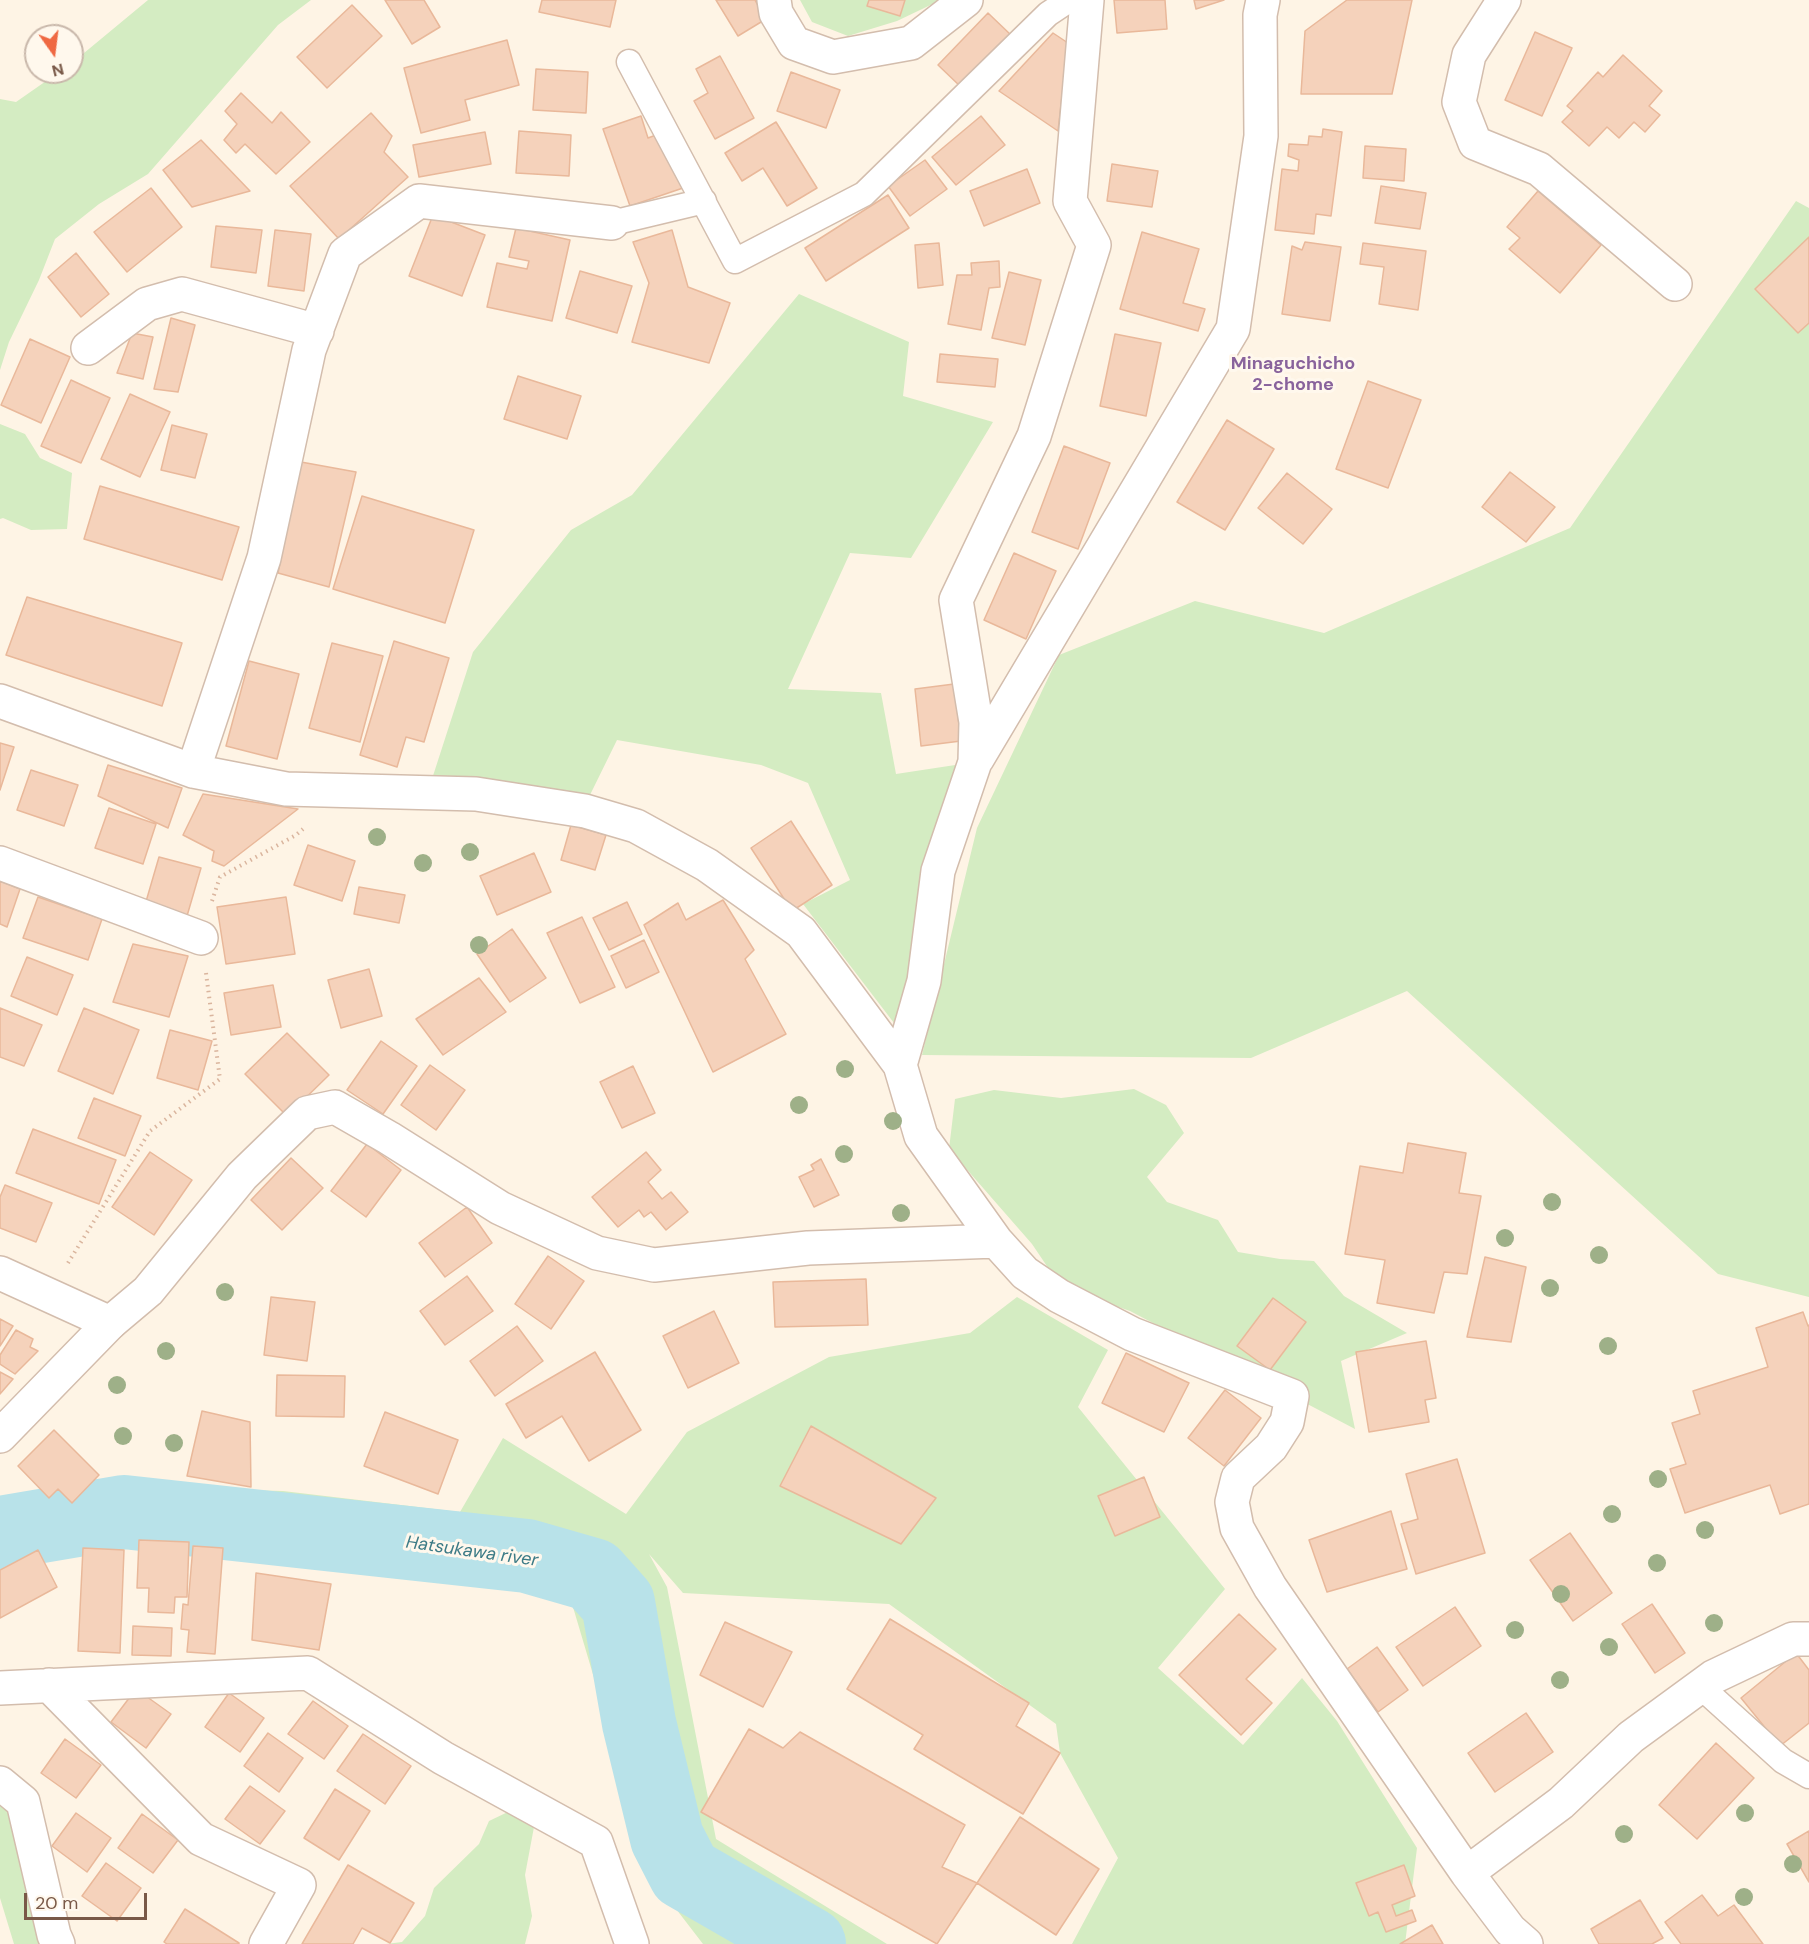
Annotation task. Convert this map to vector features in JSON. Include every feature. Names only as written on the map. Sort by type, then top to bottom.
[{"type":"street","points":[[774,0],[776,13],[794,43],[833,57],[911,43],[966,0]]},
{"type":"street","points":[[975,762],[976,722],[956,600],[1034,436],[1094,244],[1070,201],[1087,0]]},
{"type":"street","points":[[900,1065],[924,981],[938,871],[975,762],[1233,329],[1261,136],[1260,15],[1263,0]]},
{"type":"street","points":[[1504,0],[1469,55],[1459,102],[1475,143],[1539,169],[1675,284]]},
{"type":"street","points":[[193,771],[264,558],[309,350],[345,254],[419,201],[612,223]]},
{"type":"street","points":[[88,348],[147,304],[182,294],[317,331]]},
{"type":"street","points":[[0,701],[193,771],[286,789],[476,794],[585,811],[636,826],[707,865],[801,932],[900,1065],[921,1136],[996,1241],[1025,1273],[1059,1296],[1132,1334],[1293,1396],[1287,1422],[1271,1447],[1238,1478],[1232,1502],[1238,1528],[1270,1587],[1467,1873],[1510,1930],[1526,1944]]},
{"type":"street","points":[[0,863],[201,938]]},
{"type":"street","points":[[0,1436],[110,1323],[148,1291],[242,1176],[307,1113],[335,1107],[500,1208],[597,1253],[654,1265],[808,1248],[996,1241]]},
{"type":"street","points":[[0,1273],[110,1323]]},
{"type":"street","points":[[1467,1873],[1561,1803],[1631,1737],[1713,1677],[1793,1639],[1809,1639]]},
{"type":"street","points":[[0,1688],[308,1672],[443,1758],[596,1842],[632,1944]]},
{"type":"street","points":[[49,1685],[201,1839],[298,1885],[266,1944]]},
{"type":"street","points":[[0,1783],[23,1802],[58,1944]]},
{"type":"lane","points":[[629,62],[735,261],[864,194],[1048,14],[1069,0]]},
{"type":"lane","points":[[612,223],[704,201]]},
{"type":"lane","points":[[1701,1687],[1783,1761],[1809,1776]]},
{"type":"path","points":[[47,1295],[150,1131],[220,1078],[201,938],[220,877],[296,835],[342,791]]},
{"type":"green space","points":[[148,0],[311,0],[278,25],[148,174],[99,204],[55,239],[39,280],[9,342],[0,370],[0,99],[16,102],[42,84],[84,84],[84,53]]},
{"type":"green space","points":[[800,0],[941,0],[897,21],[848,36],[812,22]]},
{"type":"green space","points":[[1796,201],[1809,208],[1809,1297],[1718,1274],[1407,991],[1251,1058],[922,1055],[977,828],[1059,655],[1195,601],[1324,633],[1570,528]]},
{"type":"green space","points":[[799,294],[909,342],[903,396],[993,422],[911,558],[850,553],[788,689],[881,693],[896,774],[975,762],[907,1040],[803,904],[850,880],[808,783],[761,765],[617,740],[589,797],[431,782],[473,652],[571,530],[632,495]]},
{"type":"green space","points":[[0,424],[25,434],[40,458],[72,473],[67,529],[31,530],[3,518],[0,519]]},
{"type":"green space","points":[[1134,1089],[1166,1105],[1184,1133],[1147,1177],[1167,1202],[1218,1220],[1238,1252],[1280,1259],[1314,1261],[1344,1296],[1407,1333],[1341,1361],[1355,1429],[1130,1311],[1061,1287],[1032,1244],[949,1149],[955,1099],[994,1090],[1061,1098]]},
{"type":"green space","points":[[1017,1297],[1108,1350],[1078,1407],[1225,1589],[1158,1668],[1243,1745],[1302,1678],[1337,1721],[1417,1848],[1405,1944],[1072,1944],[1118,1858],[1060,1753],[1056,1724],[889,1604],[683,1593],[649,1554],[667,1587],[716,1839],[887,1944],[703,1944],[643,1866],[622,1772],[570,1597],[458,1573],[285,1558],[220,1542],[131,1537],[0,1564],[0,1518],[122,1487],[283,1491],[460,1512],[503,1438],[626,1514],[687,1432],[829,1357],[970,1333]]},
{"type":"green space","points":[[0,1798],[19,1807],[61,1944],[14,1944],[0,1898]]},
{"type":"green space","points":[[512,1810],[534,1827],[525,1875],[532,1916],[525,1944],[386,1944],[402,1942],[425,1916],[434,1888],[479,1844],[489,1821]]},
{"type":"building","points":[[385,0],[424,0],[440,27],[412,44]]},
{"type":"building","points":[[542,0],[616,0],[610,27],[539,12]]},
{"type":"building","points":[[716,0],[755,0],[766,19],[738,36]]},
{"type":"building","points":[[869,0],[905,0],[900,16],[867,6]]},
{"type":"building","points":[[1114,0],[1165,0],[1167,29],[1117,33]]},
{"type":"building","points":[[1194,0],[1224,0],[1196,9]]},
{"type":"building","points":[[1347,0],[1412,0],[1392,94],[1301,94],[1305,31]]},
{"type":"building","points":[[352,5],[382,36],[327,88],[297,57]]},
{"type":"building","points":[[988,13],[1012,36],[962,88],[938,65]]},
{"type":"building","points":[[1535,32],[1572,48],[1542,116],[1505,100]]},
{"type":"building","points":[[1053,33],[1068,43],[1058,131],[999,91]]},
{"type":"building","points":[[507,40],[519,85],[465,100],[470,120],[421,133],[404,68]]},
{"type":"building","points":[[1623,55],[1662,91],[1649,106],[1660,115],[1645,132],[1634,122],[1619,138],[1607,127],[1589,146],[1562,122],[1573,111],[1567,106],[1598,72],[1603,77]]},
{"type":"building","points":[[720,56],[754,118],[715,139],[694,101],[708,93],[696,69]]},
{"type":"building","points":[[536,69],[588,72],[586,113],[533,110]]},
{"type":"building","points":[[791,72],[840,90],[826,128],[777,111]]},
{"type":"building","points":[[241,93],[272,123],[281,112],[310,142],[276,174],[245,144],[236,153],[224,140],[237,124],[225,111]]},
{"type":"building","points":[[371,113],[392,136],[384,152],[408,177],[339,239],[290,186]]},
{"type":"building","points":[[641,116],[648,138],[664,132],[683,188],[630,206],[603,129]]},
{"type":"building","points":[[981,116],[1005,145],[956,185],[932,157]]},
{"type":"building","points":[[776,122],[817,188],[787,206],[763,168],[742,181],[725,153]]},
{"type":"building","points":[[1323,129],[1342,132],[1331,216],[1316,214],[1314,234],[1275,230],[1282,169],[1298,171],[1299,160],[1288,156],[1289,144],[1308,145],[1309,136],[1322,137]]},
{"type":"building","points":[[519,131],[571,135],[569,176],[516,173]]},
{"type":"building","points":[[485,132],[491,164],[419,177],[413,145]]},
{"type":"building","points":[[201,140],[250,191],[192,207],[163,170]]},
{"type":"building","points":[[1365,146],[1406,149],[1404,181],[1363,178]]},
{"type":"building","points":[[925,160],[947,189],[910,216],[888,186]]},
{"type":"building","points":[[1112,164],[1158,171],[1152,207],[1107,201]]},
{"type":"building","points":[[1027,169],[1040,203],[984,226],[970,191]]},
{"type":"building","points":[[1381,186],[1426,193],[1420,229],[1375,223]]},
{"type":"building","points":[[151,188],[182,227],[127,272],[94,232]]},
{"type":"building","points":[[1538,191],[1601,245],[1560,293],[1509,249],[1520,238],[1507,227]]},
{"type":"building","points":[[888,195],[909,228],[826,281],[805,248]]},
{"type":"building","points":[[433,215],[485,235],[462,296],[409,276]]},
{"type":"building","points":[[216,226],[262,230],[256,273],[211,267]]},
{"type":"building","points":[[516,228],[570,240],[552,321],[487,307],[497,263],[527,269],[529,261],[509,257]]},
{"type":"building","points":[[275,230],[311,234],[304,291],[268,286]]},
{"type":"building","points":[[672,230],[688,287],[730,303],[709,363],[632,342],[649,283],[633,242]]},
{"type":"building","points":[[1142,232],[1199,249],[1183,303],[1205,309],[1198,331],[1120,309]]},
{"type":"building","points":[[1809,237],[1809,323],[1798,333],[1755,289]]},
{"type":"building","points":[[1305,242],[1341,247],[1330,321],[1282,314],[1292,246],[1302,250]]},
{"type":"building","points":[[939,243],[943,285],[918,288],[915,245]]},
{"type":"building","points":[[1363,243],[1426,251],[1418,310],[1379,304],[1384,267],[1360,264]]},
{"type":"building","points":[[76,253],[109,294],[81,317],[48,277]]},
{"type":"building","points":[[999,261],[1000,287],[989,288],[981,330],[948,324],[957,275],[972,275],[971,263]]},
{"type":"building","points":[[580,271],[632,286],[617,333],[566,318]]},
{"type":"building","points":[[1009,272],[1041,280],[1025,345],[992,338]]},
{"type":"building","points":[[171,318],[195,325],[178,392],[154,389]]},
{"type":"building","points":[[132,333],[153,337],[143,379],[117,373]]},
{"type":"building","points":[[1115,334],[1161,343],[1146,416],[1100,406]]},
{"type":"building","points":[[30,339],[70,357],[41,423],[1,405]]},
{"type":"building","points":[[940,354],[998,359],[995,387],[937,382]]},
{"type":"building","points":[[518,376],[581,396],[567,439],[504,419]]},
{"type":"building","points":[[71,380],[110,398],[81,463],[41,446]]},
{"type":"building","points":[[1368,381],[1421,400],[1388,488],[1336,469]]},
{"type":"building","points":[[130,394],[170,412],[140,477],[101,459]]},
{"type":"building","points":[[1227,420],[1274,449],[1225,530],[1177,502]]},
{"type":"building","points":[[172,425],[207,434],[195,478],[161,470]]},
{"type":"building","points":[[1064,446],[1110,463],[1078,549],[1032,532]]},
{"type":"building","points":[[301,462],[356,472],[329,587],[278,573]]},
{"type":"building","points":[[1510,472],[1555,507],[1526,542],[1482,507]]},
{"type":"building","points":[[1287,473],[1332,509],[1303,544],[1258,508]]},
{"type":"building","points":[[100,486],[239,527],[222,580],[84,539]]},
{"type":"building","points":[[362,496],[474,530],[445,623],[333,589]]},
{"type":"building","points":[[1014,553],[1056,571],[1026,639],[984,620]]},
{"type":"building","points":[[27,597],[182,643],[162,706],[6,655]]},
{"type":"building","points":[[394,641],[449,658],[424,742],[406,737],[397,767],[360,755]]},
{"type":"building","points":[[332,643],[383,656],[360,742],[309,728]]},
{"type":"building","points":[[249,661],[299,674],[277,759],[226,746]]},
{"type":"building","points":[[954,684],[961,741],[921,746],[915,689]]},
{"type":"building","points":[[0,743],[14,747],[0,790]]},
{"type":"building","points":[[108,765],[182,788],[168,828],[98,796]]},
{"type":"building","points":[[31,770],[78,785],[64,826],[17,810]]},
{"type":"building","points":[[203,794],[298,809],[224,866],[212,861],[214,851],[183,835]]},
{"type":"building","points":[[109,808],[156,824],[143,864],[95,848]]},
{"type":"building","points":[[791,821],[832,885],[792,911],[751,848]]},
{"type":"building","points":[[571,825],[606,835],[595,870],[561,860]]},
{"type":"building","points":[[308,845],[355,861],[342,901],[294,885]]},
{"type":"building","points":[[534,853],[551,892],[497,915],[480,876]]},
{"type":"building","points":[[159,857],[201,868],[187,916],[145,905]]},
{"type":"building","points":[[0,881],[20,889],[7,927],[0,924]]},
{"type":"building","points":[[359,887],[405,895],[399,923],[354,914]]},
{"type":"building","points":[[38,897],[102,919],[88,960],[23,938]]},
{"type":"building","points":[[286,897],[295,954],[226,964],[217,907]]},
{"type":"building","points":[[723,900],[754,950],[745,959],[786,1034],[713,1072],[644,925],[678,903],[686,920]]},
{"type":"building","points":[[627,902],[642,934],[609,950],[593,918]]},
{"type":"building","points":[[582,917],[615,987],[580,1003],[547,933]]},
{"type":"building","points":[[512,929],[546,978],[510,1002],[477,954]]},
{"type":"building","points":[[644,940],[659,972],[626,988],[611,956]]},
{"type":"building","points":[[133,944],[188,956],[169,1017],[113,1002]]},
{"type":"building","points":[[27,957],[73,975],[57,1015],[11,996]]},
{"type":"building","points":[[369,969],[382,1016],[341,1028],[328,980]]},
{"type":"building","points":[[479,978],[506,1012],[443,1055],[416,1019]]},
{"type":"building","points":[[273,985],[281,1027],[231,1035],[224,993]]},
{"type":"building","points":[[0,1008],[42,1025],[24,1066],[0,1057]]},
{"type":"building","points":[[84,1008],[139,1030],[113,1094],[58,1071]]},
{"type":"building","points":[[170,1030],[212,1041],[198,1090],[157,1078]]},
{"type":"building","points":[[287,1033],[329,1075],[287,1116],[245,1074]]},
{"type":"building","points":[[381,1041],[417,1066],[383,1114],[347,1090]]},
{"type":"building","points":[[430,1065],[465,1090],[436,1130],[401,1105]]},
{"type":"building","points":[[633,1066],[655,1113],[622,1128],[600,1082]]},
{"type":"building","points":[[94,1098],[141,1116],[125,1156],[78,1138]]},
{"type":"building","points":[[33,1129],[116,1160],[99,1204],[16,1173]]},
{"type":"building","points":[[1408,1143],[1466,1153],[1459,1193],[1481,1196],[1467,1274],[1444,1272],[1434,1313],[1377,1303],[1385,1260],[1345,1254],[1360,1166],[1403,1173]]},
{"type":"building","points":[[367,1144],[401,1170],[366,1217],[331,1191]]},
{"type":"building","points":[[150,1152],[192,1180],[154,1235],[112,1207]]},
{"type":"building","points":[[646,1152],[661,1170],[648,1182],[662,1199],[671,1192],[688,1212],[666,1230],[651,1212],[644,1217],[639,1210],[618,1227],[592,1197]]},
{"type":"building","points":[[291,1158],[323,1188],[282,1230],[251,1200]]},
{"type":"building","points":[[821,1159],[839,1195],[814,1207],[799,1177],[814,1170],[811,1165]]},
{"type":"building","points":[[5,1185],[52,1203],[36,1242],[0,1228],[0,1197]]},
{"type":"building","points":[[467,1207],[492,1243],[445,1277],[419,1243]]},
{"type":"building","points":[[548,1256],[584,1281],[551,1329],[515,1304]]},
{"type":"building","points":[[1485,1257],[1526,1267],[1511,1342],[1467,1337]]},
{"type":"building","points":[[467,1276],[493,1311],[445,1345],[420,1311]]},
{"type":"building","points":[[866,1279],[868,1325],[775,1327],[773,1282]]},
{"type":"building","points":[[271,1297],[315,1302],[307,1361],[264,1355]]},
{"type":"building","points":[[1273,1298],[1306,1322],[1270,1370],[1237,1346]]},
{"type":"building","points":[[714,1311],[739,1363],[688,1388],[663,1336]]},
{"type":"building","points":[[1803,1312],[1809,1325],[1809,1504],[1780,1514],[1770,1485],[1685,1513],[1670,1469],[1686,1464],[1672,1423],[1700,1414],[1693,1391],[1768,1367],[1756,1328]]},
{"type":"building","points":[[0,1319],[13,1326],[0,1346]]},
{"type":"building","points":[[517,1326],[543,1361],[495,1396],[470,1361]]},
{"type":"building","points":[[16,1330],[33,1339],[30,1347],[38,1351],[15,1374],[0,1364],[0,1355]]},
{"type":"building","points":[[1426,1341],[1436,1398],[1425,1400],[1429,1422],[1369,1432],[1356,1352]]},
{"type":"building","points":[[595,1352],[641,1430],[589,1461],[562,1416],[526,1438],[506,1404]]},
{"type":"building","points":[[1126,1353],[1189,1383],[1164,1432],[1102,1403]]},
{"type":"building","points":[[0,1372],[13,1379],[0,1394]]},
{"type":"building","points":[[277,1375],[345,1376],[344,1417],[276,1416]]},
{"type":"building","points":[[1225,1390],[1261,1418],[1224,1466],[1188,1438]]},
{"type":"building","points":[[202,1411],[250,1422],[251,1487],[187,1476]]},
{"type":"building","points":[[385,1412],[458,1440],[438,1494],[364,1466]]},
{"type":"building","points":[[811,1426],[936,1498],[901,1544],[780,1486]]},
{"type":"building","points":[[54,1430],[99,1475],[72,1503],[58,1489],[49,1498],[18,1466]]},
{"type":"building","points":[[1457,1459],[1485,1553],[1416,1574],[1401,1524],[1418,1519],[1406,1474]]},
{"type":"building","points":[[1144,1477],[1160,1517],[1115,1536],[1098,1496]]},
{"type":"building","points":[[1391,1511],[1407,1569],[1327,1592],[1309,1540]]},
{"type":"building","points":[[1570,1533],[1612,1593],[1573,1621],[1530,1560]]},
{"type":"building","points":[[139,1540],[189,1542],[187,1597],[175,1597],[174,1613],[148,1612],[149,1588],[137,1588]]},
{"type":"building","points":[[193,1546],[223,1548],[215,1654],[187,1652],[189,1630],[181,1629],[183,1604],[188,1605]]},
{"type":"building","points":[[83,1548],[124,1550],[120,1653],[78,1651]]},
{"type":"building","points":[[38,1550],[57,1587],[0,1618],[0,1570]]},
{"type":"building","points":[[256,1573],[331,1584],[319,1650],[252,1640]]},
{"type":"building","points":[[1652,1604],[1685,1653],[1655,1673],[1622,1624]]},
{"type":"building","points":[[1455,1607],[1481,1646],[1423,1686],[1396,1647]]},
{"type":"building","points":[[1239,1614],[1276,1649],[1246,1679],[1272,1703],[1241,1735],[1179,1675]]},
{"type":"building","points":[[890,1619],[1029,1703],[1016,1726],[1060,1753],[1023,1814],[914,1749],[923,1735],[847,1689]]},
{"type":"building","points":[[725,1622],[792,1652],[763,1707],[700,1675]]},
{"type":"building","points":[[133,1626],[172,1628],[171,1656],[132,1655]]},
{"type":"building","points":[[1377,1647],[1408,1690],[1378,1712],[1347,1669]]},
{"type":"building","points":[[1796,1653],[1809,1670],[1809,1723],[1780,1746],[1741,1698]]},
{"type":"building","points":[[136,1689],[171,1714],[146,1748],[111,1722]]},
{"type":"building","points":[[229,1693],[264,1718],[240,1752],[205,1727]]},
{"type":"building","points":[[313,1701],[348,1726],[324,1759],[288,1734]]},
{"type":"building","points":[[1526,1713],[1553,1752],[1495,1792],[1468,1753]]},
{"type":"building","points":[[749,1729],[783,1748],[800,1732],[965,1825],[942,1867],[977,1883],[937,1944],[701,1812]]},
{"type":"building","points":[[268,1733],[303,1758],[279,1792],[244,1766]]},
{"type":"building","points":[[363,1734],[411,1766],[385,1804],[337,1771]]},
{"type":"building","points":[[65,1739],[101,1765],[76,1798],[41,1773]]},
{"type":"building","points":[[1716,1743],[1754,1778],[1697,1839],[1659,1805]]},
{"type":"building","points":[[250,1786],[285,1811],[260,1844],[225,1819]]},
{"type":"building","points":[[335,1789],[370,1811],[339,1860],[304,1838]]},
{"type":"building","points":[[76,1813],[111,1838],[87,1872],[52,1846]]},
{"type":"building","points":[[142,1814],[178,1840],[153,1873],[118,1848]]},
{"type":"building","points":[[1020,1817],[1099,1869],[1056,1935],[977,1883]]},
{"type":"building","points":[[1809,1831],[1809,1882],[1787,1844]]},
{"type":"building","points":[[106,1863],[141,1888],[117,1921],[82,1896]]},
{"type":"building","points":[[348,1865],[414,1903],[390,1943],[362,1928],[353,1944],[302,1944]]},
{"type":"building","points":[[1404,1865],[1415,1896],[1392,1905],[1396,1916],[1412,1910],[1416,1921],[1386,1932],[1378,1912],[1369,1916],[1356,1883]]},
{"type":"building","points":[[1702,1895],[1718,1916],[1734,1905],[1763,1944],[1681,1944],[1665,1922]]},
{"type":"building","points":[[1640,1900],[1663,1938],[1652,1944],[1599,1944],[1591,1929]]},
{"type":"building","points":[[185,1909],[239,1944],[167,1944],[164,1942]]},
{"type":"building","points":[[1432,1925],[1443,1944],[1400,1944]]},
{"type":"waterway","name":"Hatsukawa river","points":[[0,1533],[124,1512],[527,1556],[593,1575],[618,1603],[639,1723],[667,1838],[685,1873],[809,1944]]},
{"type":"district","name":"Minaguchicho 2-chome","points":[[1293,374]]}]
